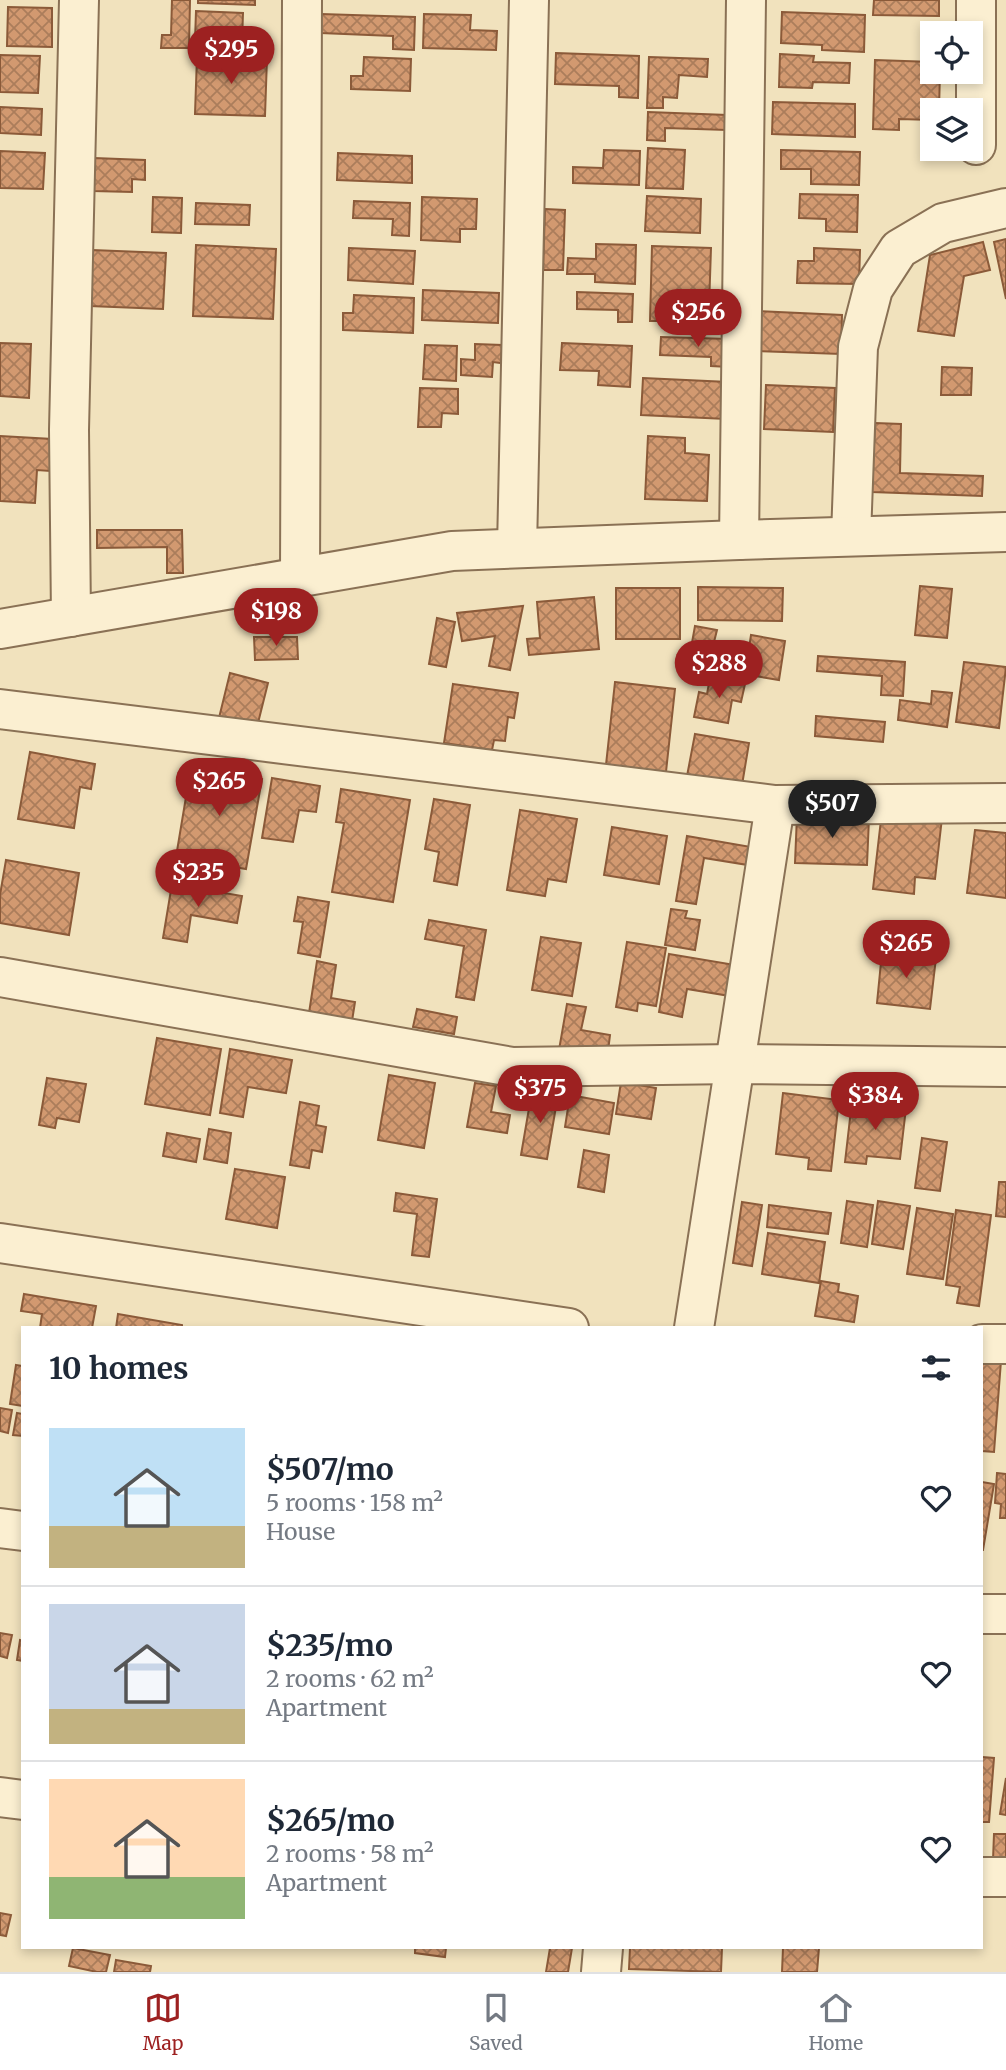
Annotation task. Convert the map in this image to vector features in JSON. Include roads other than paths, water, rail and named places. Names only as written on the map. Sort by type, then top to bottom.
[{"type":"street","points":[[71,617],[69,430],[79,0]]},
{"type":"street","points":[[300,577],[302,0]]},
{"type":"street","points":[[517,548],[529,0]]},
{"type":"street","points":[[739,540],[746,0]]},
{"type":"street","points":[[976,0],[976,98]]},
{"type":"street","points":[[851,536],[858,347],[873,289],[899,249],[943,223],[1006,208]]},
{"type":"street","points":[[0,629],[452,551],[1006,532]]},
{"type":"street","points":[[0,709],[775,805],[1006,803]]},
{"type":"street","points":[[694,1326],[775,805]]},
{"type":"street","points":[[0,977],[512,1067],[736,1064],[1006,1067]]},
{"type":"street","points":[[0,1242],[556,1326]]},
{"type":"street","points":[[983,1344],[1006,1343]]},
{"type":"street","points":[[0,1528],[21,1531]]},
{"type":"street","points":[[983,1614],[1006,1614]]},
{"type":"street","points":[[0,1797],[21,1800]]},
{"type":"street","points":[[983,1877],[1006,1877]]},
{"type":"street","points":[[601,1972],[603,1949]]}]
